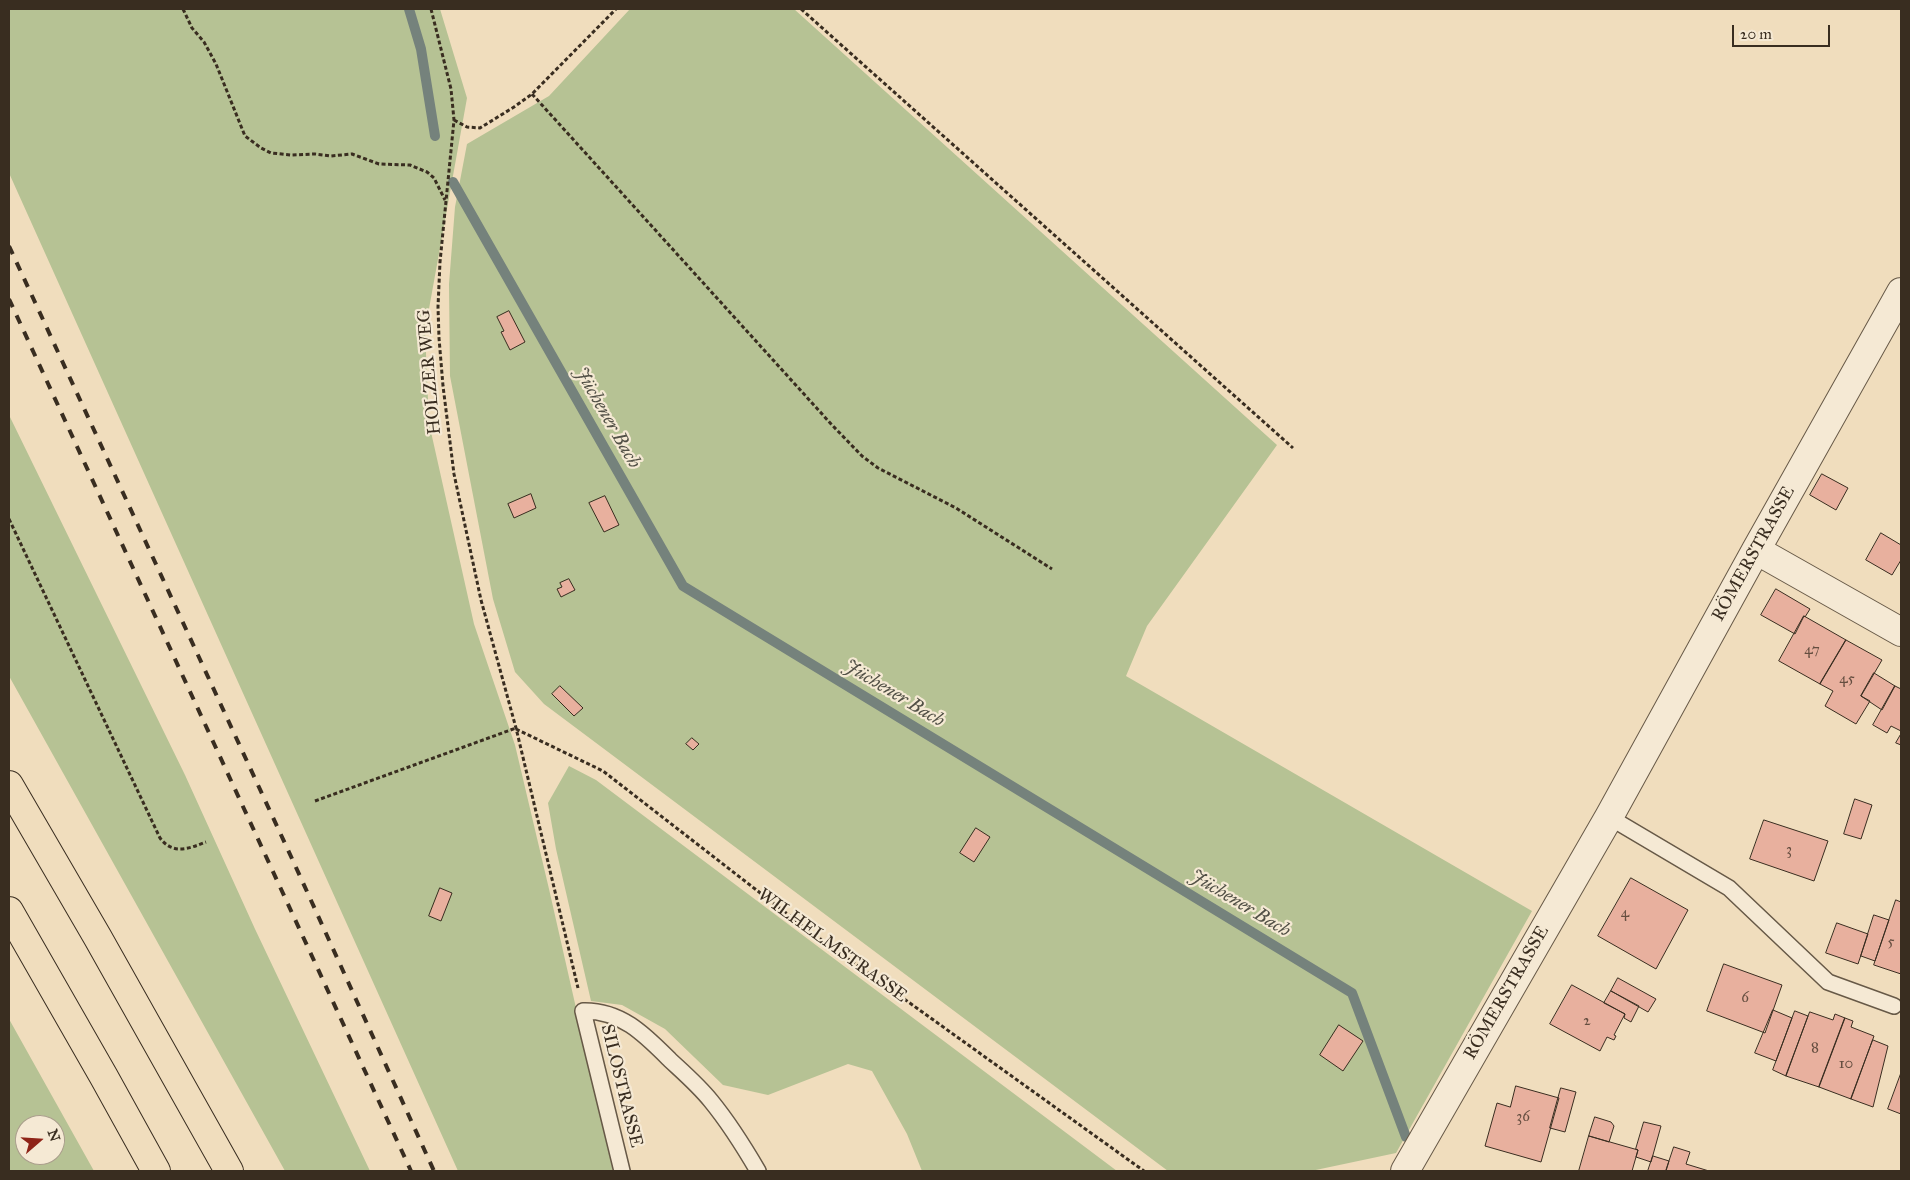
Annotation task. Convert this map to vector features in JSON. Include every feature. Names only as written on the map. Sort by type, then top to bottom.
[{"type":"highway","points":[[9,785],[98,938],[229,1171]]},
{"type":"highway","points":[[9,911],[156,1171]]},
{"type":"highway","points":[[9,933],[104,1076]]},
{"type":"street","name":"RÖMERSTRASSE","points":[[1405,1171],[1610,817],[1756,550],[1901,292]]},
{"type":"street","points":[[1756,550],[1901,632]]},
{"type":"lane","points":[[1610,817],[1729,888],[1828,982],[1894,1006]]},
{"type":"lane","points":[[583,1010],[599,1011],[615,1016],[644,1034],[712,1102],[740,1141],[758,1171]]},
{"type":"lane","name":"SILOSTRASSE","points":[[583,1010],[622,1171]]},
{"type":"path","points":[[183,9],[192,28],[204,42],[216,64],[245,136],[261,148],[271,153],[291,155],[315,154],[331,156],[352,154],[379,164],[410,165],[427,172],[434,178],[446,200]]},
{"type":"path","name":"HOLZER WEG","points":[[431,9],[451,88],[454,120],[440,262],[438,307],[440,353],[454,474],[481,600],[516,728],[583,1010]]},
{"type":"path","points":[[454,120],[467,127],[480,128],[532,94],[616,9]]},
{"type":"path","points":[[801,9],[1293,448]]},
{"type":"path","points":[[532,94],[862,456],[878,468],[956,508],[1052,569]]},
{"type":"path","points":[[9,519],[160,838],[167,846],[178,850],[188,849],[206,842]]},
{"type":"path","points":[[315,801],[516,728]]},
{"type":"path","name":"WILHELMSTRASSE","points":[[516,728],[603,770],[808,930],[1144,1171]]},
{"type":"green space","points":[[9,9],[440,9],[467,98],[425,331],[429,423],[474,624],[515,745],[613,1171],[458,1171],[9,173]]},
{"type":"green space","points":[[630,9],[794,9],[1277,445],[1147,626],[1126,676],[1532,911],[1396,1153],[1311,1171],[1168,1171],[544,704],[515,672],[493,599],[450,376],[449,284],[455,207],[467,144],[549,96]]},
{"type":"green space","points":[[9,415],[185,775],[255,929],[370,1171],[285,1171],[9,676]]},
{"type":"green space","points":[[569,766],[596,780],[1117,1171],[922,1171],[907,1134],[872,1071],[848,1064],[768,1095],[723,1085],[665,1029],[622,1005],[591,1001],[556,849],[548,803]]},
{"type":"green space","points":[[9,1019],[63,1115],[15,1115],[15,1165],[65,1165],[65,1119],[94,1171],[9,1171]]},
{"type":"building","points":[[509,311],[525,342],[510,350],[501,332],[504,331],[497,317]]},
{"type":"building","points":[[1822,474],[1848,488],[1836,510],[1810,495]]},
{"type":"building","points":[[531,494],[536,508],[514,518],[508,504]]},
{"type":"building","points":[[605,496],[619,525],[604,532],[589,503]]},
{"type":"building","points":[[1881,533],[1901,545],[1901,560],[1892,575],[1866,560]]},
{"type":"building","points":[[569,579],[575,590],[561,597],[557,589],[562,587],[560,583]]},
{"type":"building","points":[[1776,589],[1810,609],[1804,616],[1795,634],[1761,615]]},
{"type":"building","points":[[1804,616],[1846,640],[1820,684],[1779,661]]},
{"type":"building","points":[[1846,640],[1882,660],[1861,696],[1870,701],[1856,724],[1825,706],[1833,691],[1820,684]]},
{"type":"building","points":[[1874,673],[1895,686],[1882,710],[1861,696]]},
{"type":"building","points":[[560,686],[583,708],[574,716],[552,694]]},
{"type":"building","points":[[1895,686],[1901,689],[1901,731],[1891,726],[1887,733],[1873,725]]},
{"type":"building","points":[[1901,734],[1901,745],[1896,743]]},
{"type":"building","points":[[692,738],[699,744],[693,750],[686,744]]},
{"type":"building","points":[[1855,799],[1872,805],[1861,839],[1844,834]]},
{"type":"building","points":[[1764,820],[1828,841],[1814,881],[1750,859]]},
{"type":"building","points":[[976,828],[990,837],[974,862],[960,853]]},
{"type":"building","points":[[1631,878],[1688,910],[1656,969],[1598,936]]},
{"type":"building","points":[[440,888],[452,893],[441,921],[429,916]]},
{"type":"building","points":[[1896,900],[1901,902],[1901,974],[1874,965]]},
{"type":"building","points":[[1874,915],[1889,920],[1875,961],[1861,956]]},
{"type":"building","points":[[1837,923],[1868,934],[1858,964],[1826,953]]},
{"type":"building","points":[[1724,964],[1782,985],[1765,1033],[1707,1011]]},
{"type":"building","points":[[1618,978],[1656,999],[1648,1012],[1611,991]]},
{"type":"building","points":[[1572,985],[1625,1014],[1614,1035],[1616,1036],[1614,1040],[1607,1037],[1600,1051],[1550,1024]]},
{"type":"building","points":[[1611,991],[1639,1006],[1631,1022],[1624,1018],[1625,1014],[1604,1003]]},
{"type":"building","points":[[1773,1010],[1792,1018],[1776,1061],[1755,1053]]},
{"type":"building","points":[[1795,1011],[1808,1016],[1786,1076],[1773,1070]]},
{"type":"building","points":[[1810,1012],[1833,1020],[1835,1014],[1845,1018],[1819,1087],[1786,1076]]},
{"type":"building","points":[[1845,1018],[1853,1021],[1851,1027],[1874,1036],[1851,1099],[1819,1087]]},
{"type":"building","points":[[1339,1025],[1363,1041],[1343,1071],[1320,1055]]},
{"type":"building","points":[[1873,1040],[1888,1046],[1873,1107],[1851,1099]]},
{"type":"building","points":[[1901,1073],[1901,1114],[1888,1109]]},
{"type":"building","points":[[1516,1086],[1559,1098],[1541,1162],[1485,1146],[1497,1103],[1510,1107]]},
{"type":"building","points":[[1561,1088],[1576,1092],[1565,1132],[1550,1128]]},
{"type":"building","points":[[1595,1117],[1611,1122],[1614,1126],[1609,1142],[1589,1136]]},
{"type":"building","points":[[1644,1122],[1661,1126],[1651,1162],[1636,1157],[1638,1150],[1636,1149]]},
{"type":"building","points":[[1589,1136],[1638,1150],[1632,1171],[1579,1171]]},
{"type":"building","points":[[1674,1147],[1690,1152],[1686,1164],[1709,1171],[1666,1171]]},
{"type":"building","points":[[1653,1156],[1669,1161],[1666,1171],[1648,1171]]},
{"type":"waterway","name":"Jüchener Bach","points":[[409,9],[421,49],[435,136]]},
{"type":"waterway","name":"Jüchener Bach","points":[[453,182],[683,586],[1352,993],[1406,1137]]},
{"type":"railway","points":[[9,246],[434,1171]]},
{"type":"railway","points":[[9,299],[411,1171]]}]
